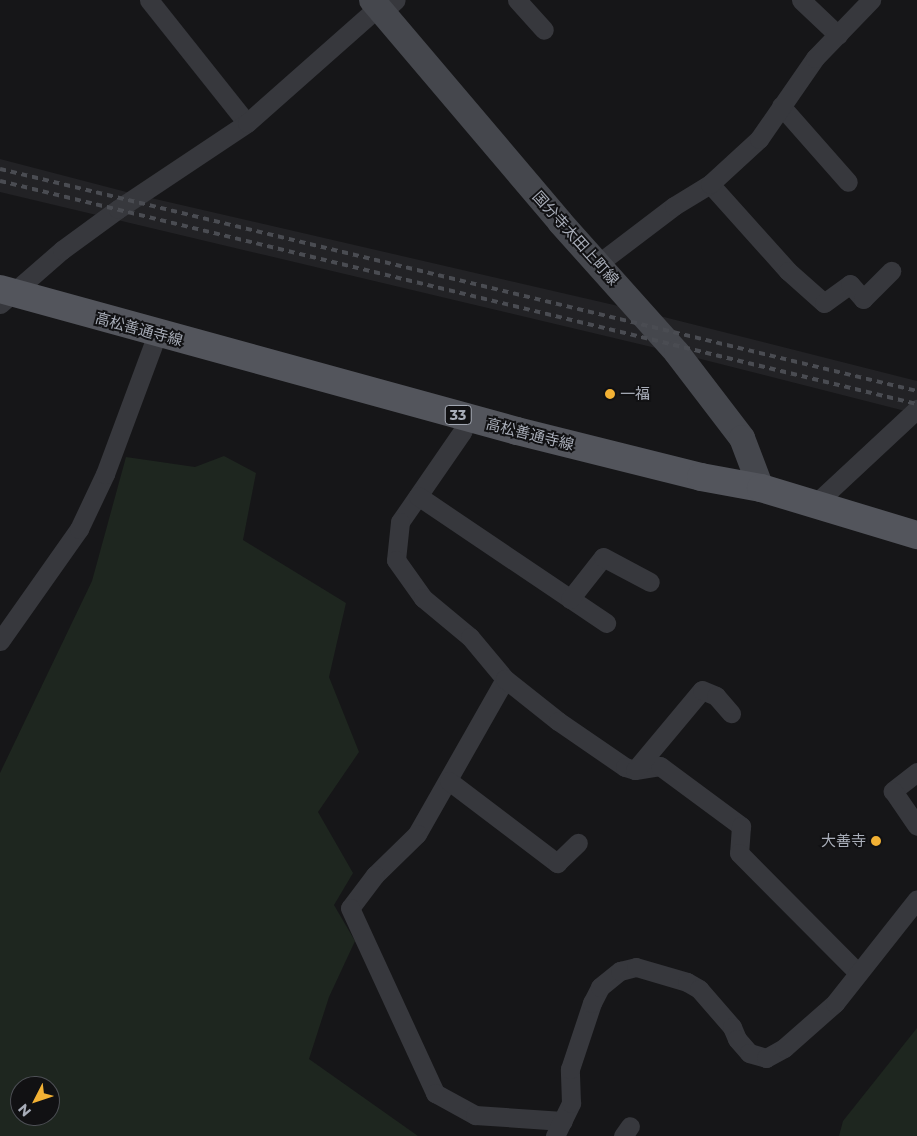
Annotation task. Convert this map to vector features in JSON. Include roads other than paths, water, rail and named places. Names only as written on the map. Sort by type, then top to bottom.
[{"type":"main road","name":"国分寺太田上町線","points":[[382,5],[560,222],[599,263],[677,353],[742,438],[761,488]]},
{"type":"main road","name":"高松善通寺線","points":[[5,295],[468,418],[701,477],[761,488],[917,535]]},
{"type":"street","points":[[149,0],[246,123]]},
{"type":"street","points":[[517,0],[544,30]]},
{"type":"street","points":[[801,0],[838,35]]},
{"type":"street","points":[[599,263],[674,206],[710,184],[759,139],[816,58],[838,35],[854,14],[871,0]]},
{"type":"street","points":[[5,295],[118,209],[246,123],[382,5]]},
{"type":"street","points":[[781,106],[848,182]]},
{"type":"street","points":[[710,184],[788,271],[824,303],[850,284],[863,299],[891,271]]},
{"type":"street","points":[[0,641],[79,529],[105,474],[157,334]]},
{"type":"street","points":[[814,505],[917,409]]},
{"type":"street","points":[[468,418],[462,432],[400,522],[396,560],[423,598],[470,637],[506,679],[558,721],[625,767],[636,770],[660,766],[741,826],[739,853],[858,973]]},
{"type":"street","points":[[418,496],[606,623]]},
{"type":"street","points":[[570,599],[603,557],[650,582]]},
{"type":"street","points":[[506,679],[417,834],[375,875],[350,908],[435,1093],[475,1115],[559,1128],[571,1103],[570,1069],[592,1003],[600,987],[620,971],[636,967],[687,982],[699,989],[732,1027],[737,1039],[750,1053],[766,1058],[784,1048],[835,1003],[917,899]]},
{"type":"street","points":[[636,770],[702,690],[716,696],[731,713]]},
{"type":"street","points":[[917,772],[893,791],[917,826]]},
{"type":"street","points":[[449,781],[557,863],[578,843]]},
{"type":"railway","points":[[0,169],[917,391]]},
{"type":"railway","points":[[0,181],[917,404]]},
{"type":"place","name":"一福","points":[[610,394]]},
{"type":"place","name":"大善寺","points":[[876,841]]}]
